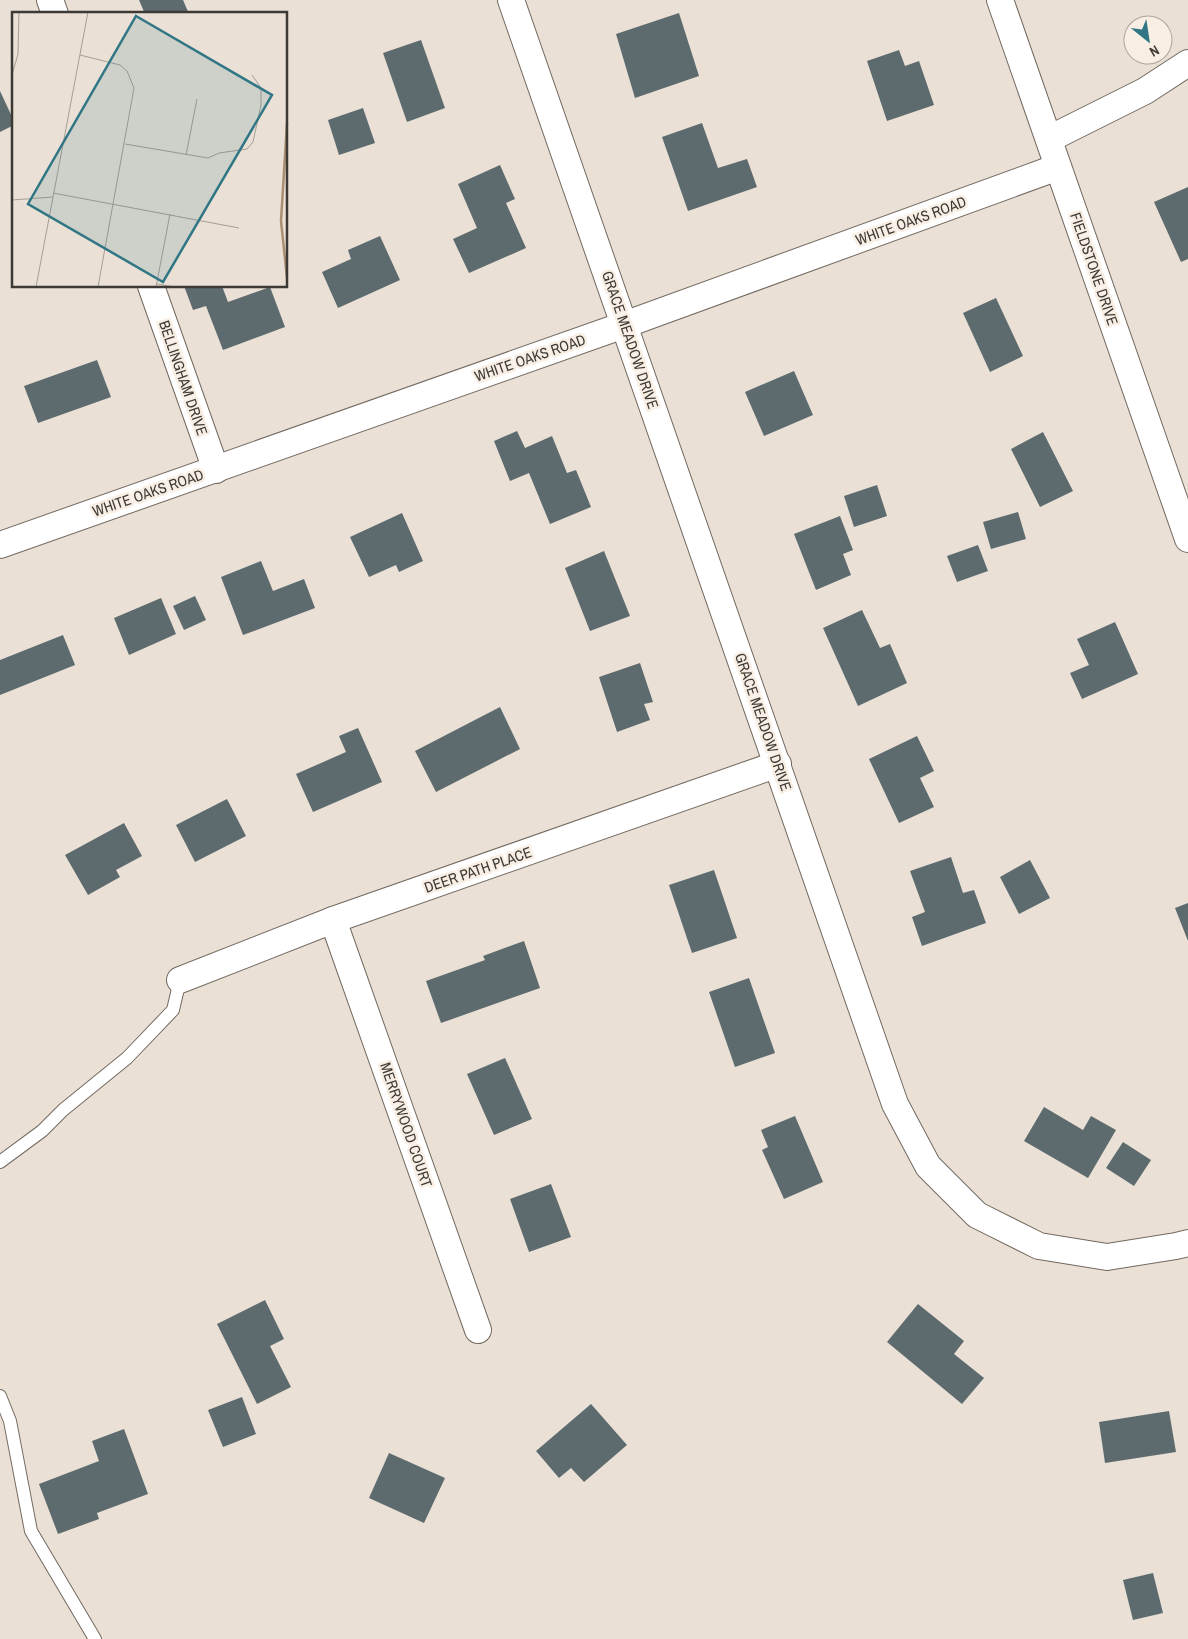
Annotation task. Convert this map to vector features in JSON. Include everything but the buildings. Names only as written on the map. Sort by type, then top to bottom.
[{"type":"street","points":[[50,0],[54,12]]},
{"type":"street","name":"GRACE MEADOW DRIVE","points":[[511,0],[895,1104],[928,1166],[977,1215],[1039,1246],[1107,1257],[1188,1243]]},
{"type":"street","name":"FIELDSTONE DRIVE","points":[[1000,0],[1188,539]]},
{"type":"street","points":[[1049,139],[1145,91],[1188,63]]},
{"type":"street","name":"WHITE OAKS ROAD","points":[[0,545],[624,325],[1058,168]]},
{"type":"street","name":"BELLINGHAM DRIVE","points":[[152,288],[216,470]]},
{"type":"street","name":"DEER PATH PLACE","points":[[180,980],[334,920],[778,764]]},
{"type":"street","name":"MERRYWOOD COURT","points":[[334,920],[478,1330]]},
{"type":"lane","points":[[0,1162],[42,1131],[63,1110],[127,1058],[173,1010],[180,980]]},
{"type":"lane","points":[[0,1396],[10,1421],[31,1531],[95,1639]]}]
